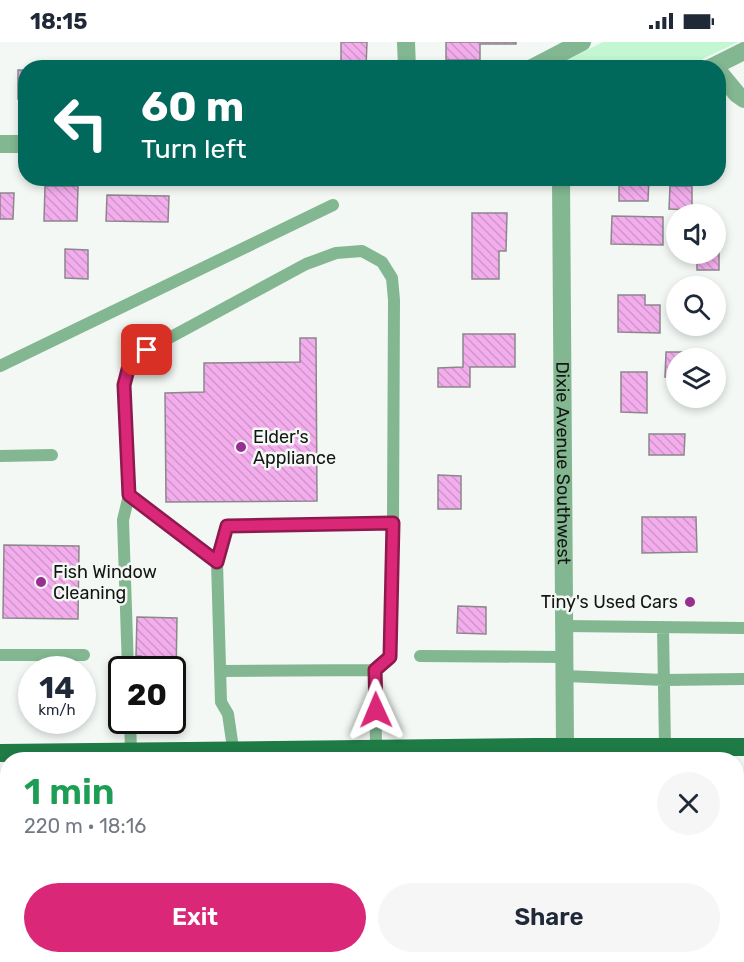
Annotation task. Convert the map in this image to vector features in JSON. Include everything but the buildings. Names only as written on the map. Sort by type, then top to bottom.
[{"type":"main road","points":[[541,752],[565,747],[744,747]]},
{"type":"main road","points":[[305,752],[376,749],[496,752]]},
{"type":"main road","points":[[66,752],[157,752]]},
{"type":"street","points":[[406,42],[406,60]]},
{"type":"street","points":[[547,60],[582,42]]},
{"type":"street","points":[[726,62],[744,51]]},
{"type":"street","points":[[726,80],[744,99]]},
{"type":"street","points":[[0,144],[18,144]]},
{"type":"street","name":"Dixie Avenue Southwest","points":[[561,186],[565,747]]},
{"type":"lane","points":[[0,366],[333,205]]},
{"type":"lane","points":[[128,656],[123,520],[129,495],[124,385],[130,362],[147,350],[306,264],[336,253],[362,251],[382,262],[392,278],[394,300],[390,657],[375,670],[222,671]]},
{"type":"lane","points":[[0,456],[52,455]]},
{"type":"lane","points":[[129,495],[217,562]]},
{"type":"lane","points":[[234,752],[228,714],[221,702],[222,671],[217,562],[227,526],[393,523]]},
{"type":"lane","points":[[564,626],[744,628]]},
{"type":"lane","points":[[663,627],[665,747]]},
{"type":"lane","points":[[0,655],[84,655]]},
{"type":"lane","points":[[420,656],[564,667],[664,680],[744,679]]},
{"type":"lane","points":[[375,670],[376,749]]},
{"type":"lane","points":[[130,734],[131,751]]},
{"type":"green space","points":[[603,42],[738,42],[701,60],[567,60]]},
{"type":"place","name":"Elder's Appliance","points":[[241,447]]},
{"type":"place","name":"Fish Window Cleaning","points":[[41,582]]},
{"type":"place","name":"Tiny's Used Cars","points":[[690,602]]},
{"type":"route","points":[[147,350],[130,362],[124,385],[129,495],[217,562],[227,526],[393,523],[390,657],[375,670],[376,710]]}]
